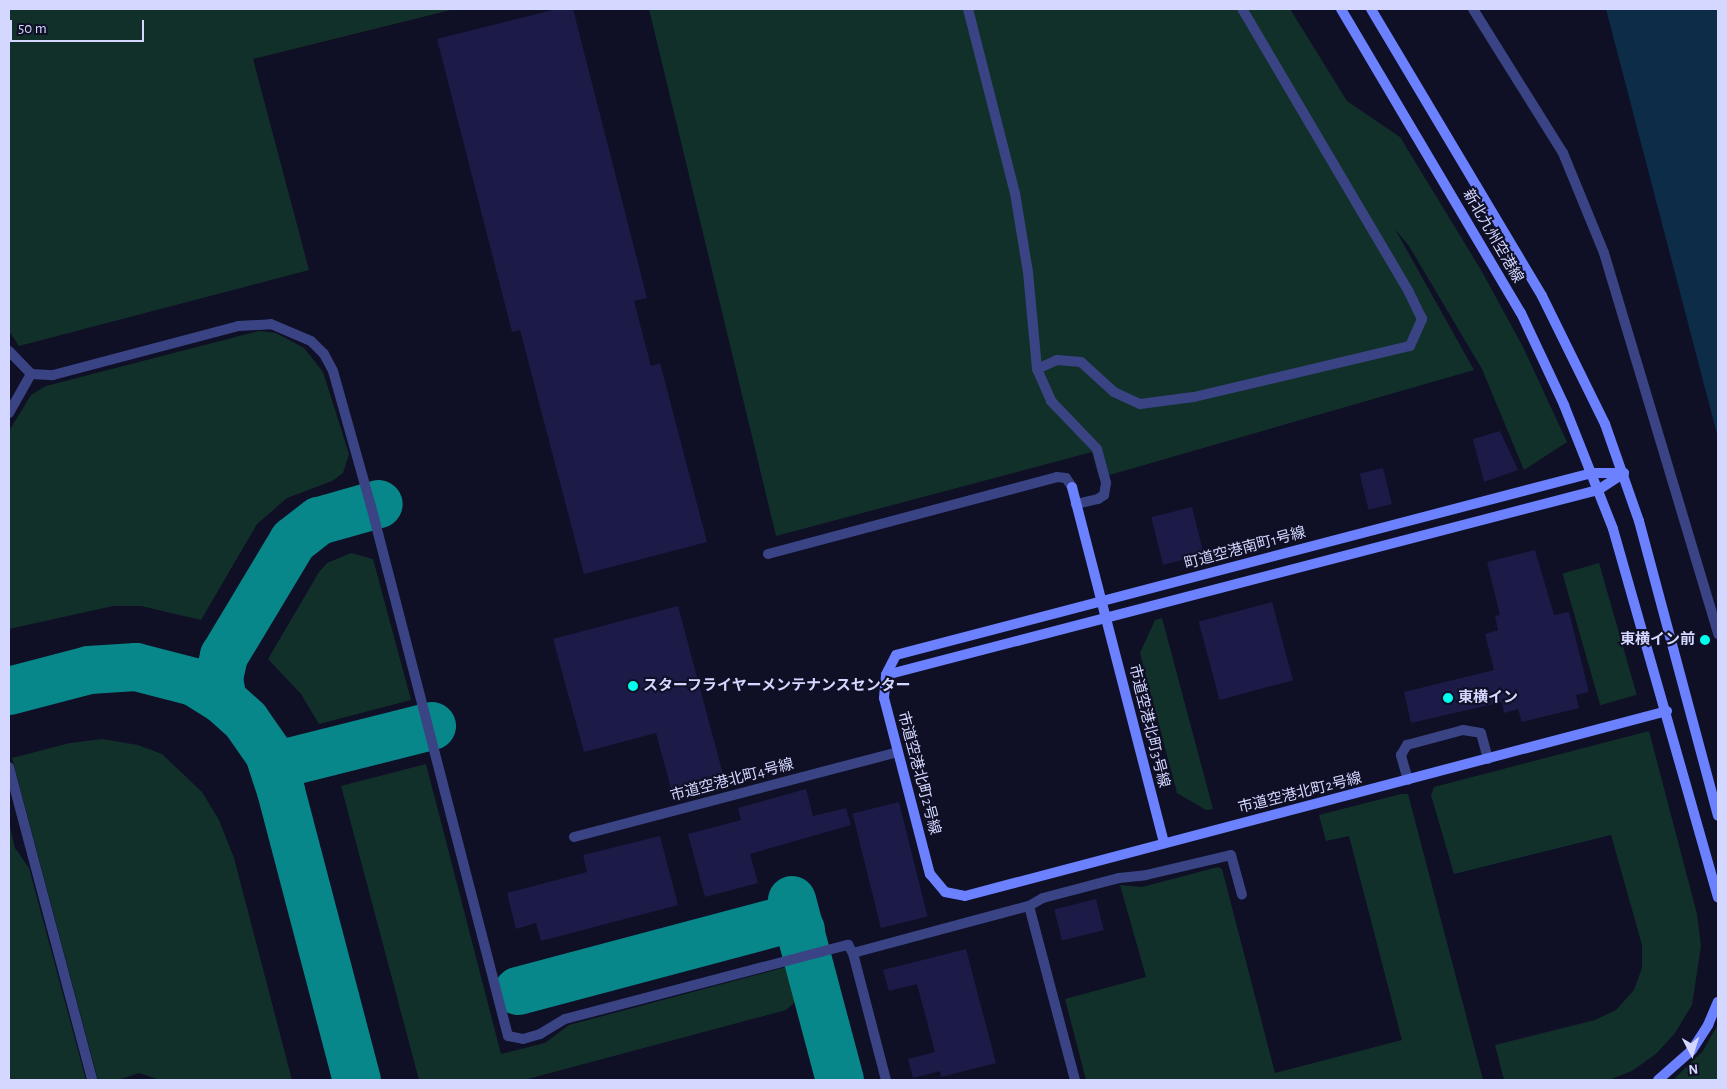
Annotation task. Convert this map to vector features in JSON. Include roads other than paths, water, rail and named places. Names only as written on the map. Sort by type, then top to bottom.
[{"type":"street","points":[[968,9],[1015,193],[1028,272],[1037,369],[1051,402],[1097,449],[1106,483],[1104,495],[1076,504]]},
{"type":"street","points":[[1037,369],[1057,360],[1081,362],[1114,392],[1140,404],[1194,397],[1410,346],[1422,319],[1409,292],[1242,9]]},
{"type":"street","name":"新北九州空港線","points":[[1341,9],[1521,313],[1564,405],[1598,490],[1667,711],[1718,897]]},
{"type":"street","name":"新北九州空港線","points":[[1371,9],[1542,296],[1581,370],[1624,473],[1689,704],[1718,816]]},
{"type":"street","points":[[1473,9],[1563,153],[1604,254],[1718,634]]},
{"type":"street","points":[[9,351],[31,374],[53,375],[238,326],[272,324],[288,329],[311,342],[324,354],[333,371],[370,506],[508,1036],[522,1039],[540,1034],[565,1019],[848,945],[853,953],[886,1080]]},
{"type":"street","points":[[9,413],[31,374]]},
{"type":"street","name":"町道空港南町1号線","points":[[886,675],[896,655],[1592,473],[1624,473]]},
{"type":"street","points":[[886,675],[1598,490],[1624,473]]},
{"type":"street","name":"市道空港北町3号線","points":[[768,554],[1057,477],[1066,478],[1072,486],[1164,843]]},
{"type":"street","name":"市道空港北町2号線","points":[[886,675],[884,698],[930,874],[936,885],[954,895],[966,896],[1667,711]]},
{"type":"street","points":[[1408,780],[1401,755],[1407,745],[1416,742],[1463,730],[1481,733],[1488,759]]},
{"type":"street","name":"市道空港北町4号線","points":[[574,837],[898,752]]},
{"type":"street","points":[[9,767],[92,1080]]},
{"type":"street","points":[[853,953],[1029,906],[1043,898],[1118,878],[1146,875],[1231,855],[1242,895]]},
{"type":"street","points":[[1029,906],[1075,1080]]},
{"type":"street","points":[[1658,1080],[1692,1050],[1708,1025],[1718,1002]]},
{"type":"water","points":[[1606,9],[1718,9],[1718,438]]},
{"type":"place","name":"東横イン前","points":[[1705,640]]},
{"type":"place","name":"スターフライヤーメンテナンスセンター","points":[[633,686]]},
{"type":"place","name":"東横イン","points":[[1448,698]]}]
